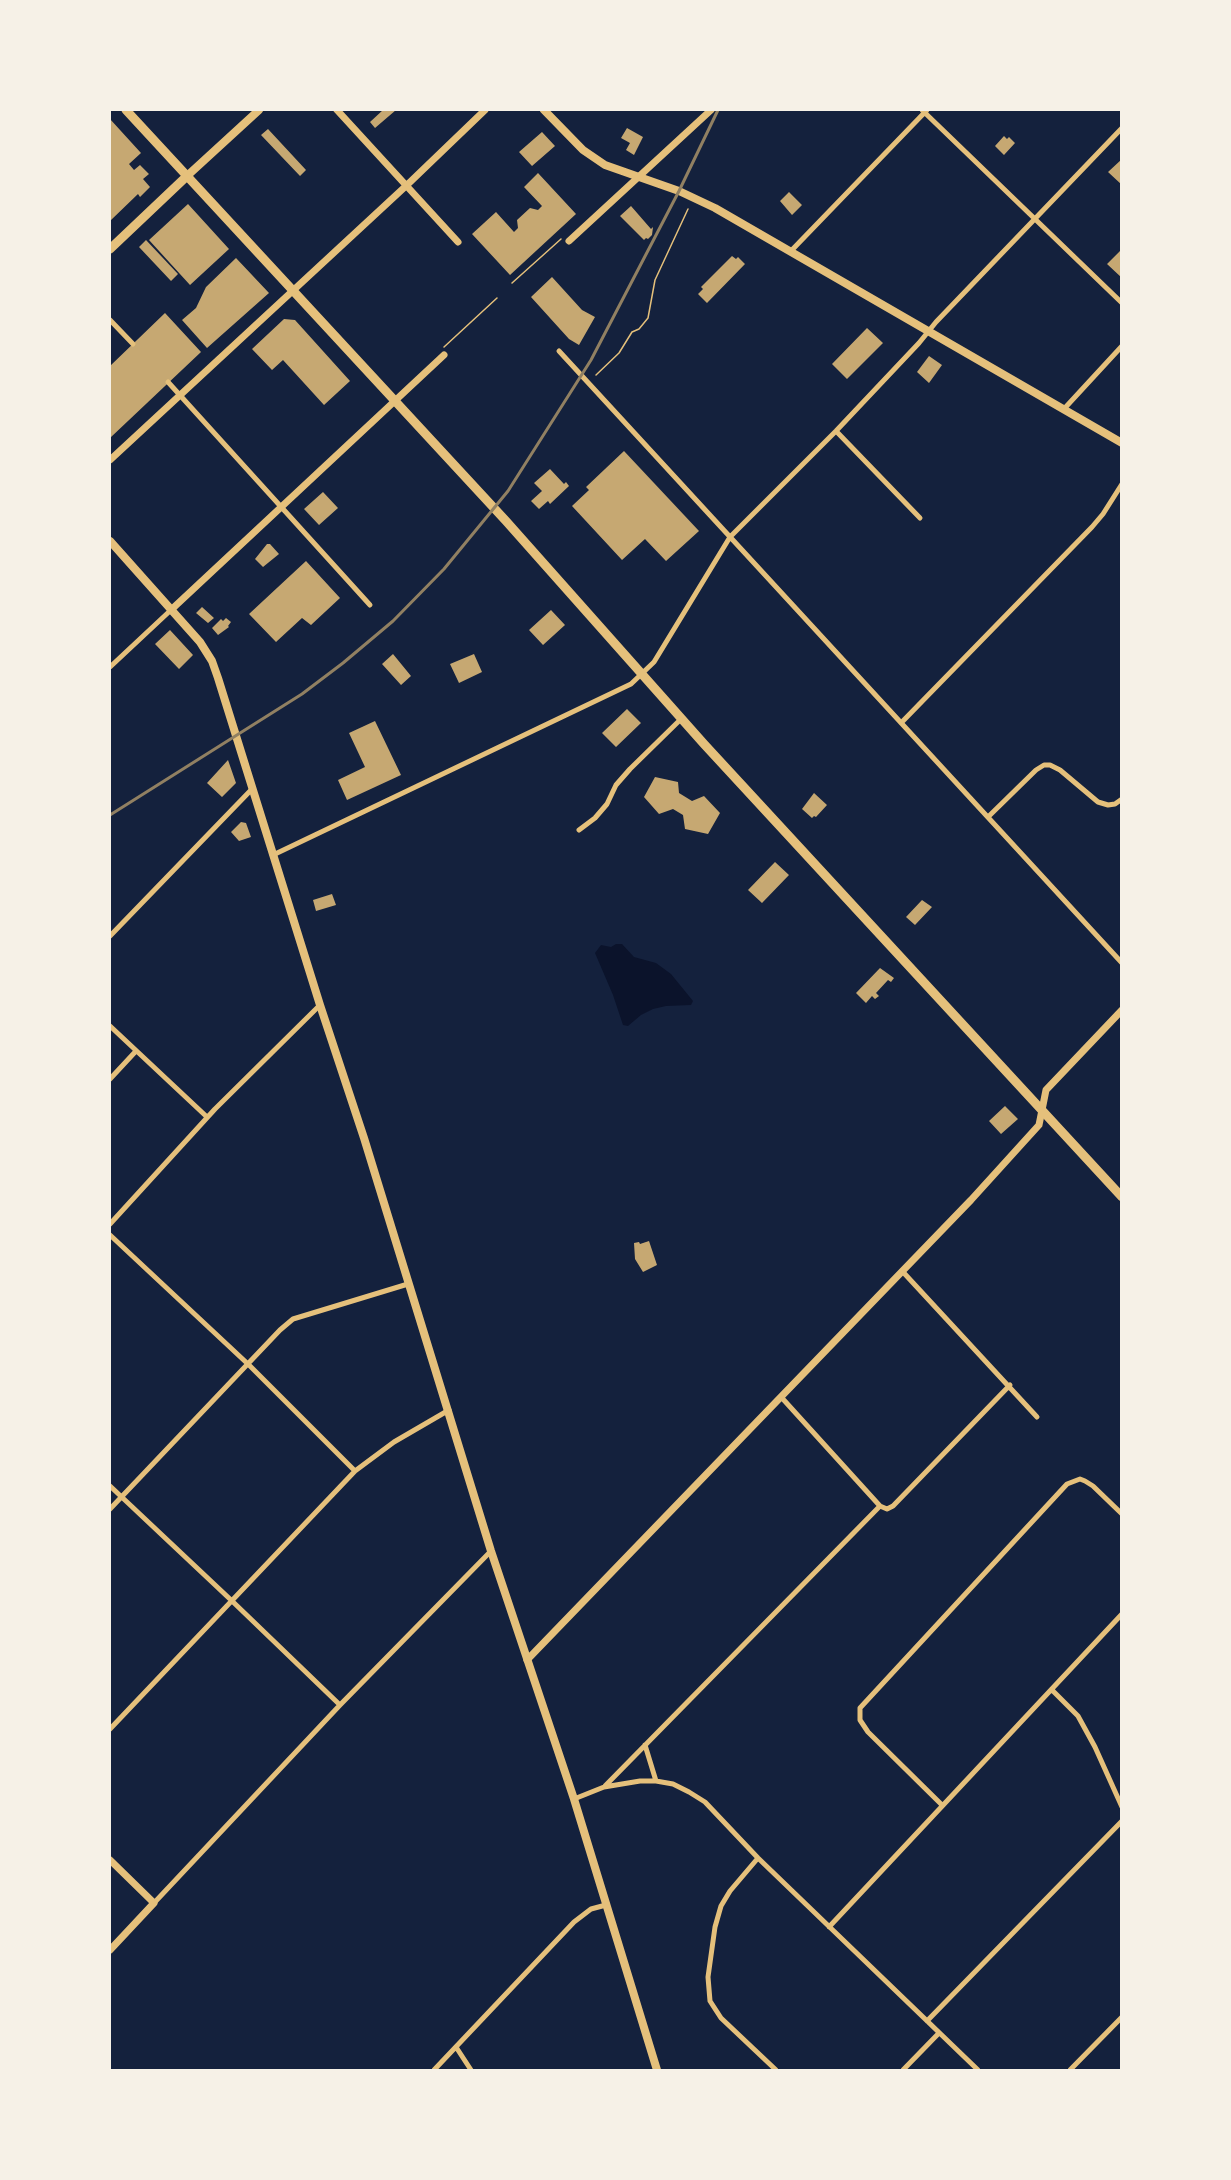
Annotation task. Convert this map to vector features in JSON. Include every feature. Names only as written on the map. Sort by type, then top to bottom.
[{"type":"main road","points":[[126,110],[518,534],[681,719],[1122,1197]]},
{"type":"main road","points":[[110,249],[260,110]]},
{"type":"main road","points":[[544,110],[583,150],[605,165],[679,191],[710,205],[1122,443]]},
{"type":"main road","points":[[110,542],[172,609],[200,642],[212,661],[364,1138],[491,1551],[574,1799],[657,2070]]},
{"type":"street","points":[[337,110],[458,242]]},
{"type":"street","points":[[110,460],[485,110]]},
{"type":"street","points":[[566,239],[640,177],[711,110]]},
{"type":"street","points":[[790,252],[925,110],[1122,303]]},
{"type":"street","points":[[273,855],[631,684],[654,662],[730,537],[836,431],[1122,128]]},
{"type":"street","points":[[110,320],[133,344]]},
{"type":"street","points":[[1063,410],[1122,346]]},
{"type":"street","points":[[559,351],[1122,963]]},
{"type":"street","points":[[110,667],[396,401],[443,352]]},
{"type":"street","points":[[168,382],[370,605]]},
{"type":"street","points":[[836,431],[920,518]]},
{"type":"street","points":[[901,723],[1092,527],[1122,483]]},
{"type":"street","points":[[579,830],[601,811],[616,785],[681,719]]},
{"type":"street","points":[[988,818],[1036,770],[1044,765],[1060,770],[1098,802],[1108,805],[1115,804],[1122,799]]},
{"type":"street","points":[[110,936],[252,789]]},
{"type":"street","points":[[110,1224],[207,1117],[320,1005]]},
{"type":"street","points":[[527,1660],[903,1272],[1039,1125],[1046,1090],[1122,1010]]},
{"type":"street","points":[[110,1026],[207,1117]]},
{"type":"street","points":[[110,1079],[136,1051]]},
{"type":"street","points":[[110,1235],[249,1365],[355,1471]]},
{"type":"street","points":[[903,1272],[1010,1385],[1037,1417]]},
{"type":"street","points":[[110,1509],[293,1319],[408,1284]]},
{"type":"street","points":[[782,1398],[880,1506],[887,1509],[894,1506],[1010,1385]]},
{"type":"street","points":[[110,1730],[355,1471],[394,1442],[449,1410]]},
{"type":"street","points":[[942,1805],[868,1732],[860,1720],[860,1708],[1067,1484],[1080,1479],[1085,1481],[1094,1486],[1122,1514]]},
{"type":"street","points":[[110,1486],[340,1705]]},
{"type":"street","points":[[604,1787],[880,1506]]},
{"type":"street","points":[[110,1950],[340,1705],[491,1551]]},
{"type":"street","points":[[829,1927],[1122,1614]]},
{"type":"street","points":[[1052,1690],[1078,1716],[1095,1747],[1122,1807]]},
{"type":"street","points":[[645,1745],[656,1781]]},
{"type":"street","points":[[574,1799],[604,1787],[656,1781],[673,1784],[705,1802],[758,1858],[978,2070]]},
{"type":"street","points":[[927,2021],[1122,1821]]},
{"type":"street","points":[[758,1858],[730,1891],[721,1906],[715,1927],[708,1977],[710,2001],[721,2018],[776,2070]]},
{"type":"street","points":[[110,1860],[154,1903]]},
{"type":"street","points":[[434,2070],[574,1922],[591,1909],[606,1905]]},
{"type":"street","points":[[1070,2070],[1122,2017]]},
{"type":"street","points":[[903,2070],[939,2033]]},
{"type":"street","points":[[456,2047],[471,2070]]},
{"type":"path","points":[[596,375],[620,353],[633,332],[648,318],[655,280],[688,209]]},
{"type":"path","points":[[513,283],[566,239]]},
{"type":"path","points":[[443,352],[497,298]]},
{"type":"water","points":[[622,944],[634,957],[656,963],[671,974],[693,1001],[691,1005],[653,1009],[628,1026],[623,1025],[595,953],[601,945],[611,947]]},
{"type":"building","points":[[383,110],[396,110],[375,128],[370,122]]},
{"type":"building","points":[[110,119],[141,153],[129,164],[134,170],[140,165],[149,174],[143,179],[150,187],[140,197],[138,194],[110,221]]},
{"type":"building","points":[[627,128],[643,137],[634,155],[626,150],[630,143],[621,138]]},
{"type":"building","points":[[268,129],[306,170],[300,176],[261,135]]},
{"type":"building","points":[[542,132],[555,146],[532,166],[519,152]]},
{"type":"building","points":[[1004,136],[1007,139],[1009,137],[1015,143],[1004,155],[995,146]]},
{"type":"building","points":[[1122,159],[1122,185],[1108,172]]},
{"type":"building","points":[[538,173],[576,214],[510,275],[472,234],[496,212],[514,232],[518,228],[517,220],[530,208],[538,210],[542,206],[524,187]]},
{"type":"building","points":[[789,192],[802,205],[792,215],[780,201]]},
{"type":"building","points":[[188,204],[229,249],[190,285],[149,240]]},
{"type":"building","points":[[631,206],[651,229],[653,227],[652,235],[648,239],[644,240],[620,216]]},
{"type":"building","points":[[146,240],[178,274],[171,281],[139,247]]},
{"type":"building","points":[[1120,251],[1122,253],[1122,278],[1107,264]]},
{"type":"building","points":[[732,256],[736,259],[738,257],[745,264],[707,303],[698,294],[703,289],[701,287]]},
{"type":"building","points":[[236,258],[269,293],[207,348],[182,320],[196,308],[206,287]]},
{"type":"building","points":[[552,277],[582,310],[595,317],[579,345],[569,339],[531,297]]},
{"type":"building","points":[[165,313],[201,352],[110,438],[110,366]]},
{"type":"building","points":[[284,319],[295,320],[350,381],[324,405],[283,360],[272,370],[252,349]]},
{"type":"building","points":[[867,328],[883,343],[847,379],[832,364]]},
{"type":"building","points":[[929,356],[942,365],[929,383],[917,372]]},
{"type":"building","points":[[624,451],[699,531],[666,561],[645,539],[622,560],[572,506],[589,490],[586,487]]},
{"type":"building","points":[[550,469],[564,484],[566,482],[569,486],[550,504],[548,501],[539,509],[531,501],[542,491],[534,483]]},
{"type":"building","points":[[323,492],[338,508],[319,525],[304,509]]},
{"type":"building","points":[[267,544],[270,544],[279,554],[263,567],[255,559]]},
{"type":"building","points":[[306,561],[340,598],[311,625],[302,618],[276,642],[249,614]]},
{"type":"building","points":[[202,607],[214,618],[208,623],[196,613]]},
{"type":"building","points":[[551,610],[565,625],[543,645],[529,630]]},
{"type":"building","points":[[226,618],[231,622],[229,627],[218,635],[212,628],[221,619],[223,621]]},
{"type":"building","points":[[170,630],[193,655],[179,669],[155,644]]},
{"type":"building","points":[[393,654],[411,676],[401,685],[382,664]]},
{"type":"building","points":[[474,654],[482,672],[459,683],[450,664]]},
{"type":"building","points":[[627,709],[641,723],[616,747],[602,733]]},
{"type":"building","points":[[375,721],[401,775],[347,800],[338,780],[365,767],[349,733]]},
{"type":"building","points":[[228,760],[236,783],[222,797],[207,783]]},
{"type":"building","points":[[655,777],[678,782],[679,793],[692,801],[704,796],[720,813],[708,834],[685,829],[683,815],[673,809],[659,814],[644,797]]},
{"type":"building","points":[[814,793],[827,805],[816,817],[812,818],[802,809]]},
{"type":"building","points":[[241,822],[246,823],[251,837],[239,841],[231,832]]},
{"type":"building","points":[[775,862],[789,875],[762,903],[748,890]]},
{"type":"building","points":[[332,894],[336,905],[316,911],[313,900]]},
{"type":"building","points":[[922,900],[932,907],[915,925],[906,917]]},
{"type":"building","points":[[880,968],[894,978],[891,982],[888,980],[876,993],[879,996],[875,999],[872,996],[866,1003],[856,993]]},
{"type":"building","points":[[1005,1106],[1018,1119],[1001,1134],[989,1121]]},
{"type":"building","points":[[649,1241],[657,1265],[643,1272],[635,1259],[634,1243]]},
{"type":"railway","points":[[110,815],[302,694],[393,621],[444,569],[508,491],[591,360],[679,191],[718,110]]}]
